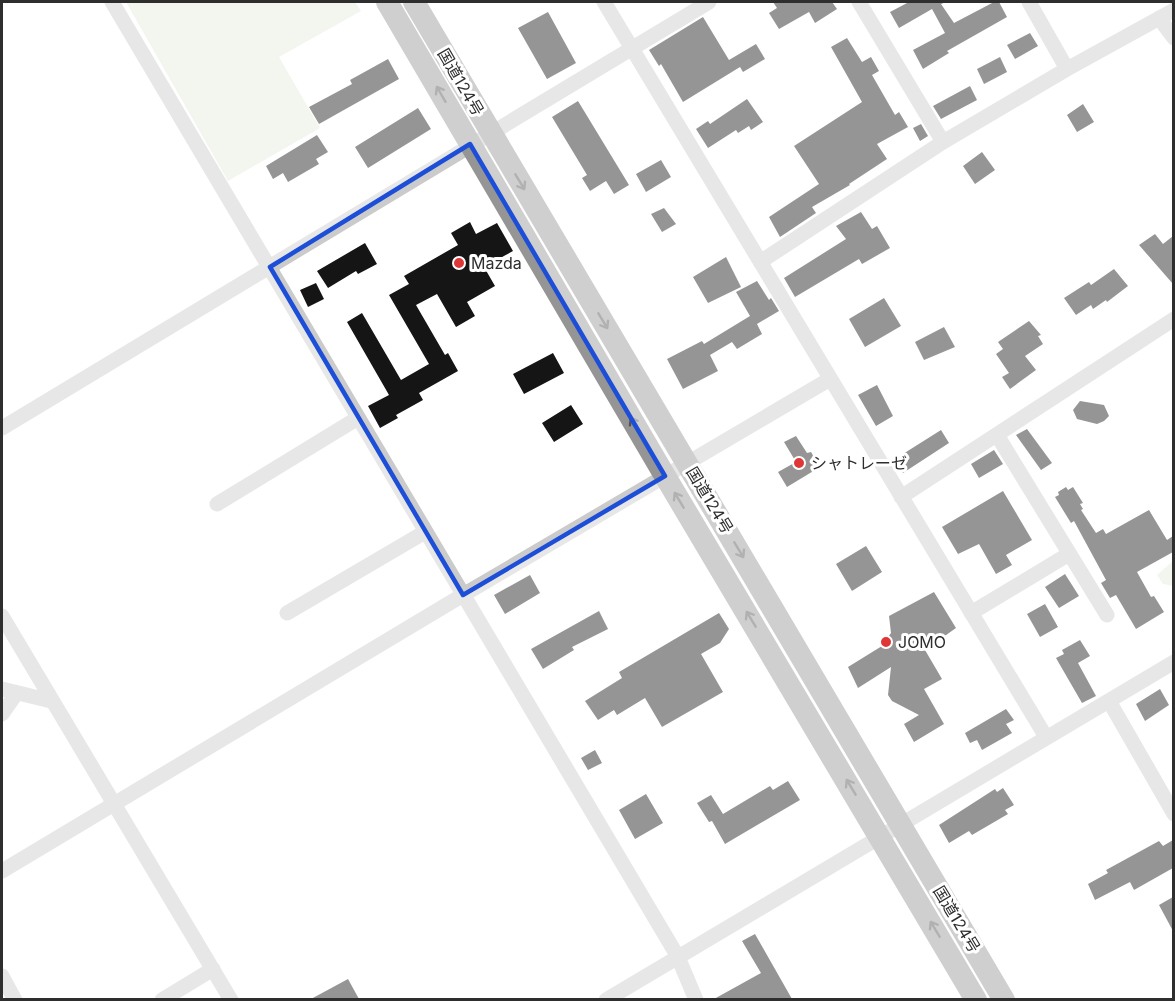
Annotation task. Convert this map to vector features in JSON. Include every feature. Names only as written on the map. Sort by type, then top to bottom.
[{"type":"highway","name":"国道124号","points":[[387,2],[976,999]]},
{"type":"highway","name":"国道124号","points":[[414,2],[1005,999]]},
{"type":"street","points":[[112,2],[678,957],[696,999]]},
{"type":"street","points":[[604,2],[1046,737]]},
{"type":"street","points":[[2,428],[709,2]]},
{"type":"street","points":[[859,2],[943,142]]},
{"type":"street","points":[[1034,3],[1067,69]]},
{"type":"street","points":[[760,262],[943,142],[1173,10]]},
{"type":"street","points":[[1159,18],[1173,38]]},
{"type":"street","points":[[901,497],[1173,319]]},
{"type":"street","points":[[2,871],[830,379]]},
{"type":"street","points":[[217,504],[358,418]]},
{"type":"street","points":[[997,435],[1107,615]]},
{"type":"street","points":[[287,613],[425,532]]},
{"type":"street","points":[[971,613],[1068,554]]},
{"type":"street","points":[[2,616],[231,999]]},
{"type":"street","points":[[606,999],[1173,662]]},
{"type":"street","points":[[2,714],[9,692],[51,701]]},
{"type":"street","points":[[1109,701],[1172,810]]},
{"type":"street","points":[[162,999],[213,969]]},
{"type":"street","points":[[2,976],[15,999]]},
{"type":"highlighted area","points":[[470,144],[665,476],[463,595],[270,267]]},
{"type":"green space","points":[[126,2],[355,2],[361,11],[279,57],[320,128],[228,181]]},
{"type":"green space","points":[[1173,561],[1173,586],[1163,584],[1157,575]]},
{"type":"building","points":[[773,2],[832,2],[837,9],[815,23],[809,12],[779,29],[769,13],[777,8]]},
{"type":"building","points":[[909,2],[946,2],[941,4],[954,23],[994,2],[999,2],[1007,17],[947,51],[949,53],[923,69],[913,50],[945,33],[932,9],[899,28],[890,12]]},
{"type":"building","points":[[548,12],[576,63],[547,79],[518,28]]},
{"type":"building","points":[[703,17],[729,60],[756,44],[765,59],[743,72],[740,67],[683,102],[661,64],[659,66],[649,50]]},
{"type":"building","points":[[1030,33],[1038,46],[1015,59],[1007,45]]},
{"type":"building","points":[[847,38],[862,62],[871,57],[879,71],[872,75],[895,115],[899,112],[908,127],[877,144],[887,159],[850,185],[812,207],[816,213],[780,237],[769,217],[819,184],[794,146],[862,102],[831,47]]},
{"type":"building","points":[[1000,57],[1007,72],[984,84],[977,69]]},
{"type":"building","points":[[388,59],[399,79],[319,124],[309,107],[352,84],[350,80]]},
{"type":"building","points":[[970,86],[977,100],[941,119],[933,106]]},
{"type":"building","points":[[747,99],[763,122],[751,130],[749,126],[738,133],[736,130],[708,148],[696,129],[708,121],[710,124]]},
{"type":"building","points":[[578,101],[629,185],[614,194],[606,181],[590,191],[582,178],[587,175],[552,117]]},
{"type":"building","points":[[1083,104],[1094,122],[1077,132],[1067,115]]},
{"type":"building","points":[[418,108],[431,129],[368,168],[355,147]]},
{"type":"building","points":[[921,124],[928,136],[920,141],[913,128]]},
{"type":"building","points":[[317,135],[328,152],[316,159],[319,164],[288,182],[283,173],[273,179],[266,166]]},
{"type":"building","points":[[982,152],[995,170],[975,184],[963,166]]},
{"type":"building","points":[[661,160],[671,177],[646,192],[636,174]]},
{"type":"building","points":[[664,208],[676,224],[662,232],[651,214]]},
{"type":"building","points":[[861,212],[872,229],[877,226],[890,248],[862,264],[859,259],[795,297],[784,278],[846,239],[836,226]]},
{"type":"building","points":[[470,222],[476,234],[497,223],[513,251],[484,267],[495,286],[467,302],[475,316],[456,327],[437,294],[416,305],[445,355],[448,353],[458,371],[419,393],[423,400],[396,415],[398,418],[380,428],[368,406],[389,395],[347,322],[362,313],[401,380],[429,364],[389,295],[409,284],[404,276],[458,245],[451,233]]},
{"type":"building","points":[[1155,234],[1163,244],[1173,236],[1173,284],[1139,245]]},
{"type":"building","points":[[365,243],[377,264],[358,274],[356,271],[328,288],[317,271]]},
{"type":"building","points":[[726,257],[741,287],[708,303],[693,277]]},
{"type":"building","points":[[1114,269],[1128,286],[1107,302],[1106,300],[1093,309],[1091,305],[1076,315],[1064,298],[1089,282],[1091,285]]},
{"type":"building","points":[[757,281],[779,311],[757,324],[762,334],[737,349],[732,342],[710,355],[718,371],[683,389],[667,359],[702,341],[704,344],[750,316],[736,292]]},
{"type":"building","points":[[316,283],[324,299],[308,307],[300,290]]},
{"type":"building","points":[[884,298],[901,326],[865,347],[849,319]]},
{"type":"building","points":[[1029,321],[1041,335],[1038,336],[1043,344],[1025,356],[1036,370],[1010,389],[1002,377],[1009,373],[996,354],[1003,349],[998,342]]},
{"type":"building","points":[[944,327],[955,347],[924,360],[915,342]]},
{"type":"building","points":[[553,353],[564,373],[524,394],[513,374]]},
{"type":"building","points":[[877,385],[893,416],[876,426],[858,395]]},
{"type":"building","points":[[1080,401],[1104,405],[1109,416],[1097,424],[1077,419],[1073,410]]},
{"type":"building","points":[[571,405],[583,424],[554,442],[542,423]]},
{"type":"building","points":[[1027,429],[1052,463],[1041,470],[1016,435]]},
{"type":"building","points":[[941,430],[949,443],[903,473],[895,459]]},
{"type":"building","points":[[796,436],[807,453],[811,452],[820,467],[787,487],[778,472],[796,462],[784,442]]},
{"type":"building","points":[[994,450],[1003,464],[979,478],[971,464]]},
{"type":"building","points":[[1066,487],[1068,490],[1073,487],[1083,503],[1080,504],[1083,509],[1081,510],[1096,533],[1103,529],[1106,534],[1149,510],[1167,540],[1173,536],[1173,552],[1137,572],[1151,597],[1154,596],[1164,612],[1136,629],[1116,595],[1110,598],[1101,583],[1106,580],[1074,521],[1071,523],[1055,497]]},
{"type":"building","points":[[1003,491],[1032,540],[1006,555],[1012,565],[996,574],[979,544],[958,554],[942,527]]},
{"type":"building","points":[[866,546],[882,572],[852,591],[836,564]]},
{"type":"building","points":[[1065,574],[1079,596],[1059,608],[1045,587]]},
{"type":"building","points":[[530,575],[540,593],[505,614],[494,595]]},
{"type":"building","points":[[934,592],[956,628],[925,650],[942,679],[924,689],[944,724],[914,742],[904,724],[919,715],[892,701],[888,695],[891,667],[858,688],[848,667],[882,646],[891,633],[889,616]]},
{"type":"building","points":[[1045,604],[1058,627],[1040,637],[1027,614]]},
{"type":"building","points":[[599,611],[608,629],[572,647],[574,650],[543,669],[531,649]]},
{"type":"building","points":[[719,613],[729,629],[720,643],[701,654],[723,692],[662,727],[645,698],[617,715],[614,710],[598,720],[585,701],[622,678],[619,672]]},
{"type":"building","points":[[1080,640],[1090,656],[1078,663],[1096,696],[1082,703],[1056,658],[1064,654],[1062,650]]},
{"type":"building","points":[[1160,689],[1169,705],[1145,721],[1136,704]]},
{"type":"building","points":[[1006,709],[1014,720],[1006,724],[1012,733],[982,750],[977,740],[970,743],[965,733]]},
{"type":"building","points":[[595,750],[602,763],[588,770],[581,758]]},
{"type":"building","points":[[788,781],[800,800],[725,844],[712,821],[709,822],[697,803],[711,795],[723,814],[770,786],[773,790]]},
{"type":"building","points":[[1003,788],[1014,805],[1005,810],[1008,814],[972,835],[969,831],[949,843],[939,825],[995,789],[997,792]]},
{"type":"building","points":[[646,794],[663,823],[635,839],[619,810]]},
{"type":"building","points":[[1173,840],[1173,868],[1134,890],[1130,882],[1095,900],[1088,884],[1108,873],[1106,870],[1159,841],[1163,846]]},
{"type":"building","points":[[1173,897],[1173,931],[1159,905]]},
{"type":"building","points":[[755,934],[792,999],[714,999],[761,973],[742,941]]},
{"type":"building","points":[[348,979],[359,999],[311,999]]},
{"type":"place","name":"Mazda","points":[[459,263]]},
{"type":"place","name":"シャトレーゼ","points":[[799,463]]},
{"type":"place","name":"JOMO","points":[[886,642]]}]
